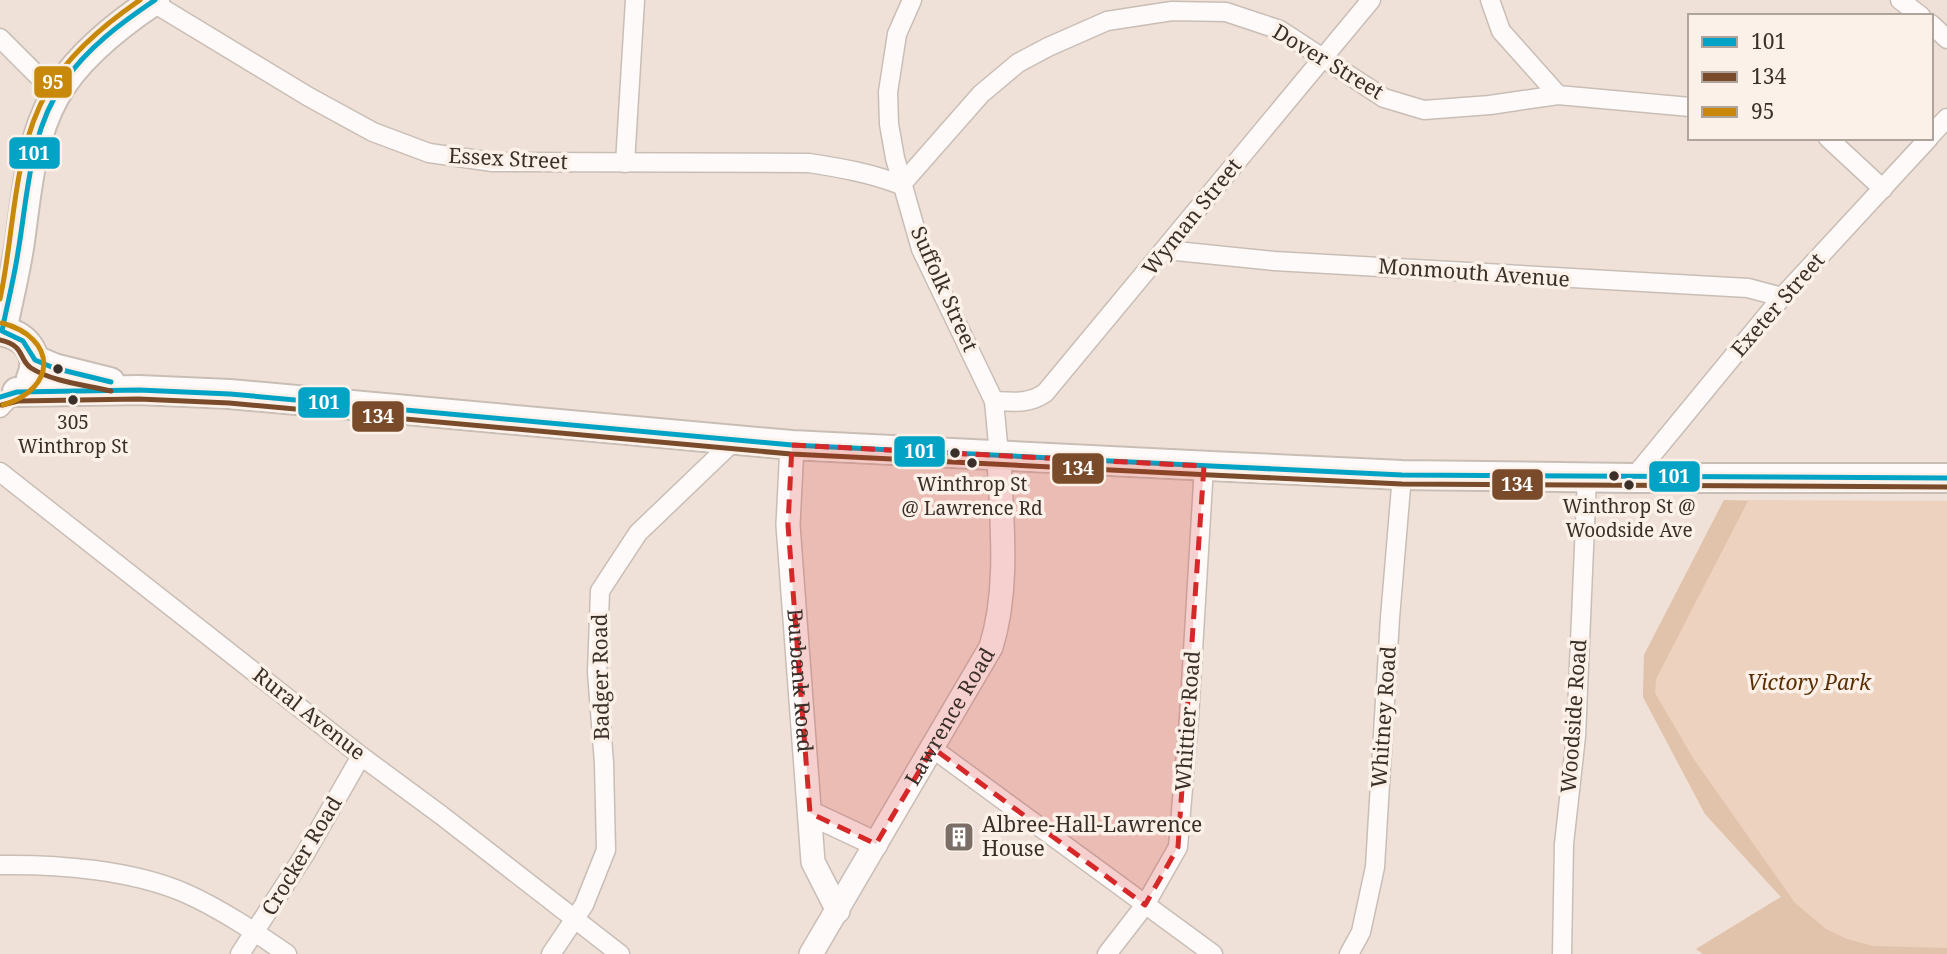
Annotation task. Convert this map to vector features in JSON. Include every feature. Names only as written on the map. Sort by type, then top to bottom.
[{"type":"main road","points":[[8,398],[31,377],[35,360],[32,351],[22,339],[1,331],[20,243],[32,158],[43,122],[56,94],[86,57],[153,1]]},
{"type":"main road","points":[[35,360],[54,368],[139,390]]},
{"type":"main road","points":[[8,398],[139,390],[230,394],[792,445],[1402,475],[1947,478]]},
{"type":"street","points":[[625,163],[635,0]]},
{"type":"street","name":"Suffolk Street","points":[[912,0],[897,34],[888,92],[889,124],[901,185],[921,249],[995,401],[999,455]]},
{"type":"street","name":"Wyman Street","points":[[995,401],[1025,402],[1045,393],[1371,0]]},
{"type":"street","points":[[1490,0],[1501,31],[1558,95]]},
{"type":"street","points":[[1900,0],[1918,14]]},
{"type":"street","name":"Essex Street","points":[[153,1],[330,109],[373,132],[429,153],[493,162],[809,163],[849,169],[901,185]]},
{"type":"street","name":"Dover Street","points":[[901,185],[981,94],[1017,64],[1107,21],[1172,11],[1226,12],[1280,30],[1384,98],[1424,110],[1490,105],[1558,95],[1688,107]]},
{"type":"street","points":[[1933,26],[1947,39]]},
{"type":"street","points":[[0,38],[56,94]]},
{"type":"street","name":"Exeter Street","points":[[1933,134],[1947,118]]},
{"type":"street","points":[[1830,140],[1883,189]]},
{"type":"street","name":"Exeter Street","points":[[1633,478],[1782,297],[1927,140]]},
{"type":"street","name":"Monmouth Avenue","points":[[1166,250],[1274,261],[1748,288],[1782,297]]},
{"type":"street","name":"Badger Road","points":[[551,954],[584,905],[606,850],[604,763],[597,672],[600,591],[638,533],[736,439]]},
{"type":"street","name":"Burbank Road","points":[[792,445],[788,526],[813,862],[838,911]]},
{"type":"street","name":"Lawrence Road","points":[[811,954],[991,647],[999,621],[1002,596],[999,455]]},
{"type":"street","name":"Whittier Road","points":[[1107,954],[1145,905],[1178,847],[1189,718],[1204,466]]},
{"type":"street","name":"Rural Avenue","points":[[0,472],[361,756],[621,954]]},
{"type":"street","name":"Whitney Road","points":[[1349,954],[1361,932],[1375,866],[1390,618],[1402,475]]},
{"type":"street","name":"Woodside Road","points":[[1562,954],[1564,844],[1576,736],[1587,477]]},
{"type":"street","points":[[932,748],[1213,954]]},
{"type":"street","name":"Crocker Road","points":[[240,954],[305,853],[361,756]]},
{"type":"street","points":[[810,813],[877,844]]},
{"type":"street","points":[[0,865],[24,864],[115,872],[185,893],[255,932],[287,954]]},
{"type":"highlighted area","points":[[792,445],[1204,466],[1178,847],[1145,905],[933,748],[876,844],[810,813],[788,525]]},
{"type":"green space","name":"Victory Park","points":[[1724,500],[1947,501],[1947,954],[1703,954],[1696,949],[1781,897],[1705,814],[1643,697],[1644,655]]},
{"type":"shaded area","points":[[1724,500],[1748,501],[1656,679],[1655,693],[1693,758],[1795,903],[1826,929],[1847,939],[1873,946],[1947,948],[1947,954],[1703,954],[1696,949],[1781,897],[1705,814],[1643,697],[1644,655]]},
{"type":"transit line","name":"95","points":[[0,299],[21,165],[36,114],[48,90],[67,64],[101,29],[140,0]]},
{"type":"transit line","name":"101","points":[[111,382],[54,368],[35,360],[23,341],[2,331],[32,164],[43,122],[52,101],[73,70],[94,47],[155,0]]},
{"type":"transit line","name":"95","points":[[2,323],[20,330],[33,340],[41,351],[44,364],[34,388],[3,405]]},
{"type":"transit line","name":"134","points":[[0,340],[18,349],[27,364],[40,373],[59,380],[111,391]]},
{"type":"transit line","name":"101","points":[[0,397],[17,392],[139,390],[230,394],[792,445],[1402,475],[1947,478]]},
{"type":"transit line","name":"134","points":[[2,405],[18,401],[139,399],[229,403],[791,454],[1402,484],[1947,487]]},
{"type":"place","name":"305 Winthrop St","points":[[73,400]]},
{"type":"place","name":"Winthrop St @ Lawrence Rd","points":[[972,463]]},
{"type":"place","name":"Winthrop St @ Woodside Ave","points":[[1629,485]]},
{"type":"place","name":"Albree-Hall-Lawrence House","points":[[959,837]]}]
